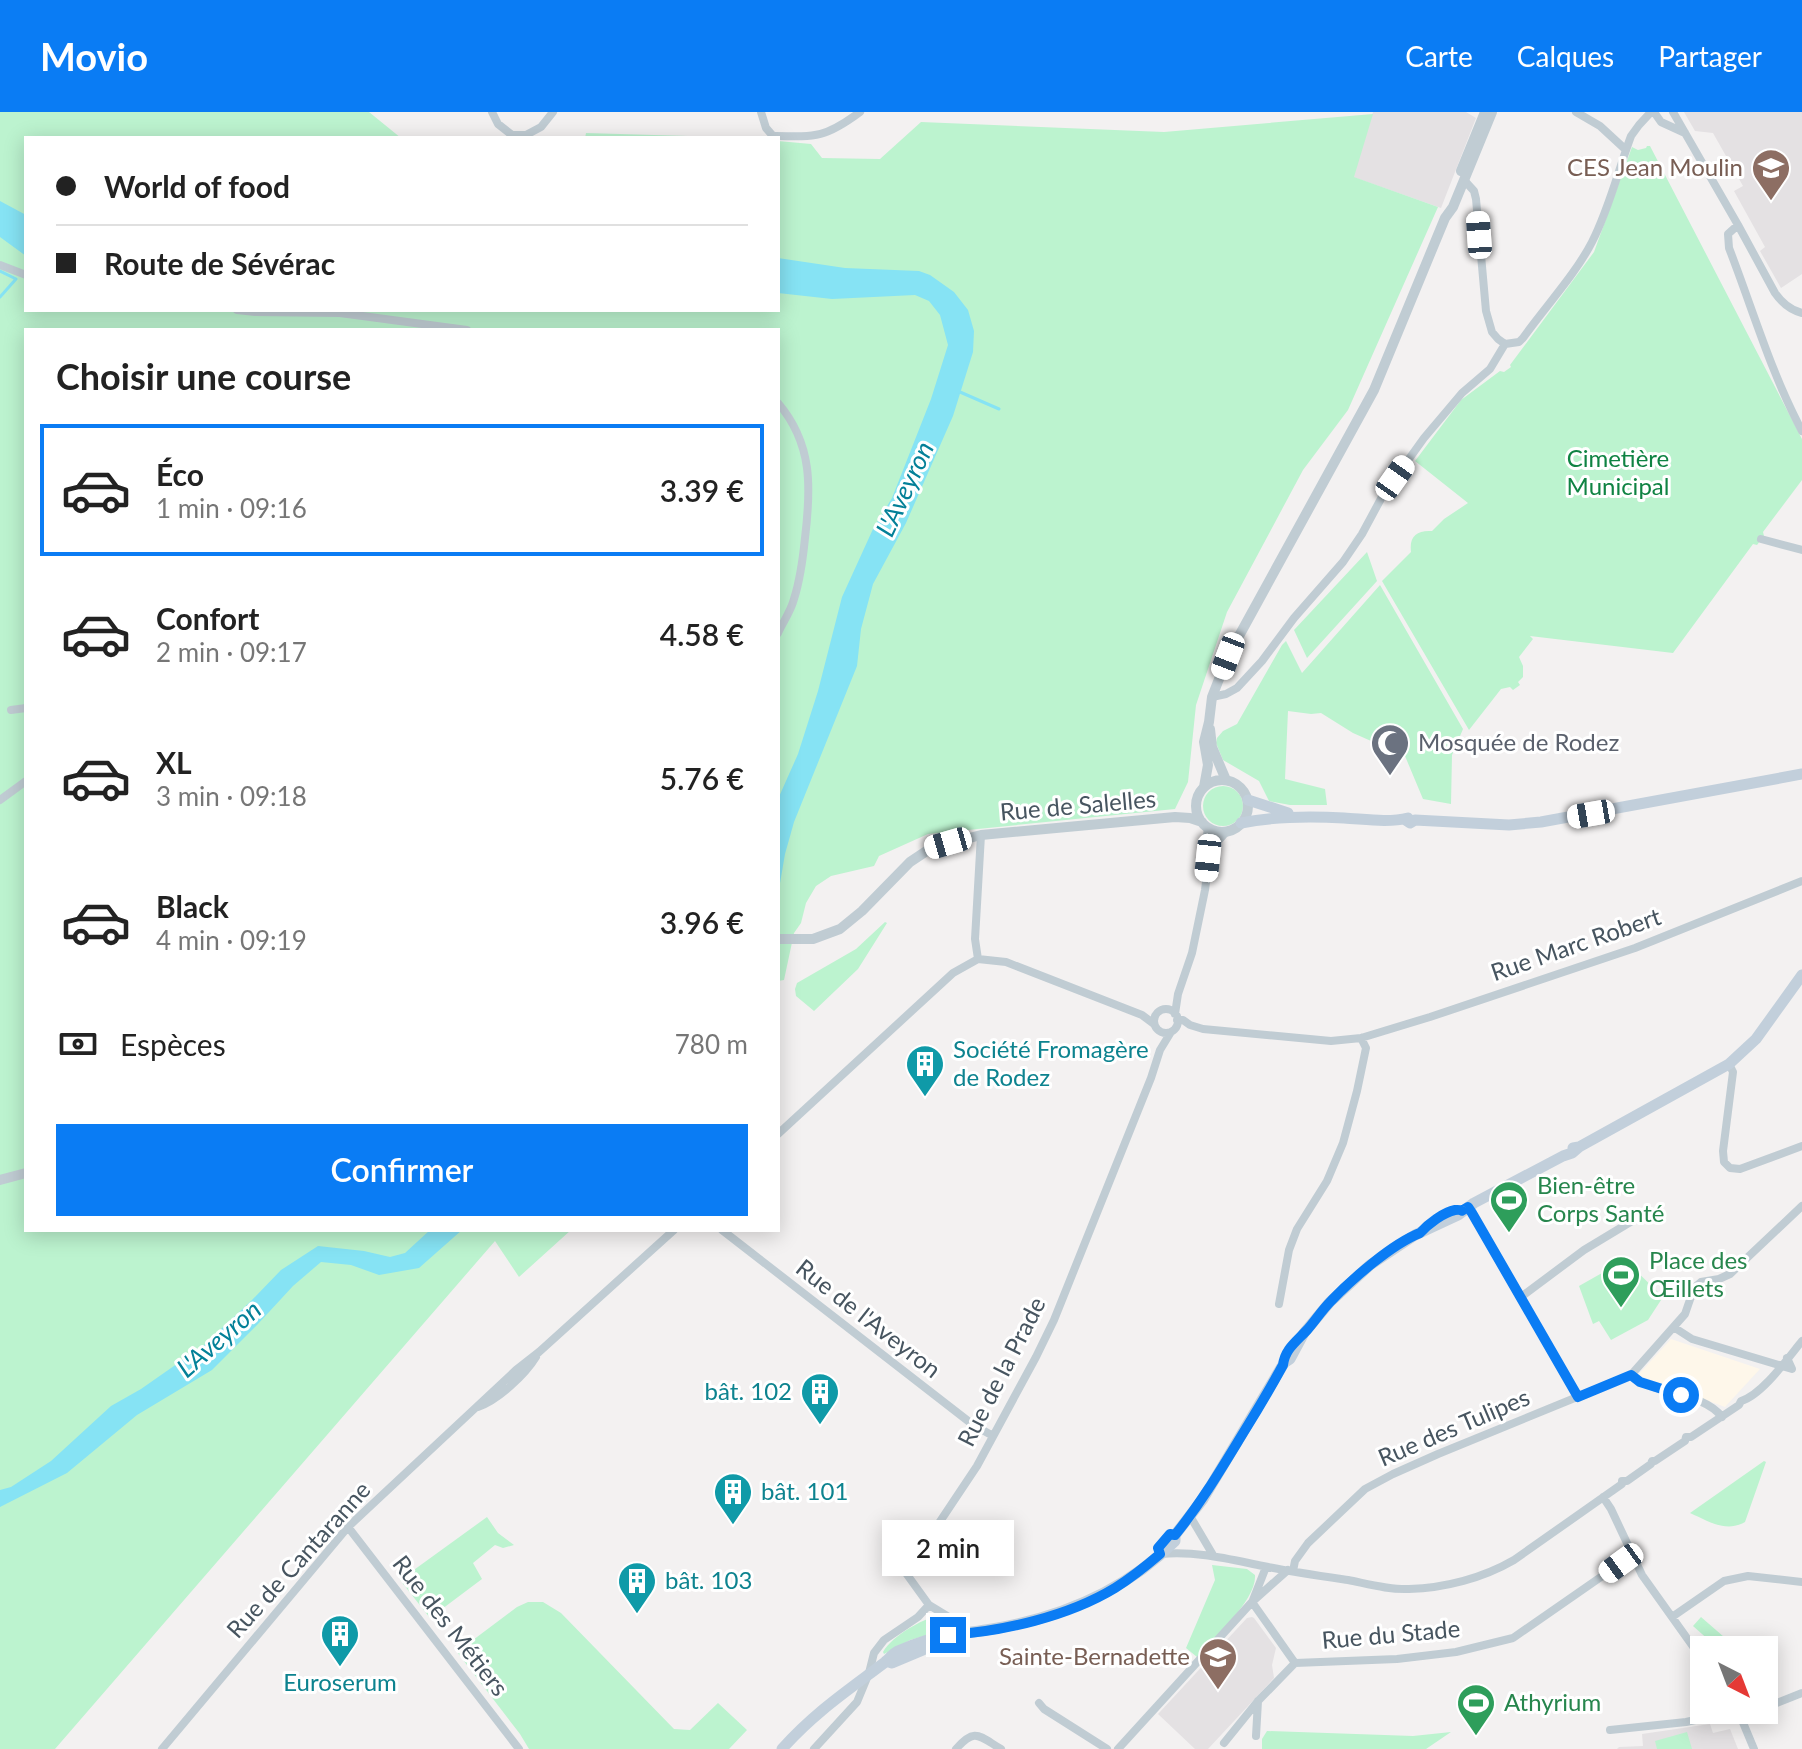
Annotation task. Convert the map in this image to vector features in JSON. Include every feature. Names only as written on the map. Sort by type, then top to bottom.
[{"type":"main road","points":[[1241,823],[1300,816],[1509,825],[1541,822],[1802,774]]},
{"type":"main road","points":[[1248,800],[1300,816]]},
{"type":"main road","points":[[782,1749],[833,1700],[894,1653],[948,1635],[969,1634],[1051,1616],[1112,1590],[1160,1554],[1175,1541],[1176,1533],[1227,1462],[1284,1363],[1288,1350],[1330,1302],[1370,1265],[1453,1210],[1465,1209],[1572,1153],[1729,1064],[1756,1039],[1802,975]]},
{"type":"main road","points":[[792,1749],[806,1733],[809,1722]]},
{"type":"street","points":[[492,112],[498,124],[512,135],[526,135],[541,127],[553,112]]},
{"type":"street","points":[[761,112],[766,128],[773,136]]},
{"type":"street","points":[[780,136],[824,134],[860,112]]},
{"type":"street","points":[[1176,1017],[1178,994],[1195,940],[1210,850],[1196,803],[1204,787],[1208,765],[1204,742],[1212,697],[1228,656],[1374,390],[1445,218],[1453,207],[1485,112]]},
{"type":"street","points":[[1474,147],[1492,112]]},
{"type":"street","points":[[1576,112],[1600,126],[1626,150]]},
{"type":"street","points":[[1461,180],[1474,191],[1476,199],[1486,311],[1492,332],[1505,344],[1519,342],[1586,252],[1597,231],[1631,136],[1639,125],[1653,112],[1661,122],[1685,134]]},
{"type":"street","points":[[1673,112],[1779,299],[1802,313]]},
{"type":"street","points":[[1639,125],[1661,122]]},
{"type":"street","points":[[1738,225],[1728,234],[1729,248],[1774,375],[1802,431]]},
{"type":"street","points":[[0,265],[24,274]]},
{"type":"street","points":[[255,312],[340,313],[452,328]]},
{"type":"street","points":[[1212,697],[1237,688],[1262,661],[1294,618],[1343,562],[1383,495],[1424,438],[1462,393],[1490,369],[1505,344]]},
{"type":"street","points":[[780,405],[792,420],[804,450],[810,483],[804,551],[794,600],[780,629]]},
{"type":"street","points":[[1761,539],[1802,550]]},
{"type":"street","points":[[11,710],[24,708]]},
{"type":"street","points":[[1209,722],[1212,747],[1226,780]]},
{"type":"street","points":[[1204,787],[1218,780],[1226,780],[1240,787],[1248,800],[1246,816],[1241,823],[1227,831],[1210,850]]},
{"type":"street","points":[[0,800],[24,782]]},
{"type":"street","name":"Rue de Salelles","points":[[1175,817],[1196,803]]},
{"type":"street","name":"Rue de Salelles","points":[[780,940],[813,939],[840,929],[910,862],[931,848],[981,835],[1175,817],[1190,818],[1205,825]]},
{"type":"street","points":[[1205,825],[1214,831],[1227,831]]},
{"type":"street","points":[[978,959],[975,939],[981,835]]},
{"type":"street","name":"Rue Marc Robert","points":[[1361,1038],[1635,948],[1802,881]]},
{"type":"street","points":[[780,1132],[953,973],[978,959],[1006,962],[1158,1019]]},
{"type":"street","points":[[1158,1019],[1178,994]]},
{"type":"street","points":[[1158,1019],[1170,1010],[1176,1017],[1203,1029],[1331,1041],[1361,1038],[1366,1048],[1343,1143],[1327,1181],[1297,1229],[1289,1250],[1279,1304]]},
{"type":"street","name":"Rue de la Prade","points":[[929,1605],[903,1569],[927,1541],[977,1466],[1046,1339],[1160,1050],[1176,1027],[1176,1017]]},
{"type":"street","points":[[1158,1019],[1164,1033],[1171,1032]]},
{"type":"street","name":"Rue de la Prade","points":[[1158,1019],[1160,1050]]},
{"type":"street","points":[[1729,1064],[1733,1072],[1724,1162],[1735,1170],[1802,1146]]},
{"type":"street","points":[[0,1180],[24,1174]]},
{"type":"street","name":"Rue des Tulipes","points":[[1252,1602],[1291,1570],[1308,1543],[1365,1489],[1438,1454],[1631,1375],[1675,1328],[1685,1314],[1694,1288],[1701,1282],[1730,1274],[1802,1206]]},
{"type":"street","points":[[1465,1209],[1521,1297],[1578,1397]]},
{"type":"street","points":[[1521,1297],[1584,1250],[1642,1215]]},
{"type":"street","name":"Rue de Cantaranne","points":[[162,1749],[348,1527],[516,1370],[672,1232]]},
{"type":"street","name":"Rue de l'Aveyron","points":[[725,1232],[978,1429],[993,1436]]},
{"type":"street","points":[[1675,1328],[1692,1339],[1784,1362],[1802,1372]]},
{"type":"street","points":[[1160,1554],[1184,1552],[1213,1555],[1266,1567],[1407,1589],[1459,1582],[1496,1570],[1743,1402],[1802,1341]]},
{"type":"street","name":"Rue de Cantaranne","points":[[477,1408],[490,1403],[533,1362],[539,1352]]},
{"type":"street","points":[[1631,1375],[1640,1382],[1701,1402],[1722,1417]]},
{"type":"street","points":[[1603,1497],[1642,1575],[1690,1642]]},
{"type":"street","points":[[1190,1516],[1213,1555]]},
{"type":"street","name":"Rue des Métiers","points":[[348,1527],[519,1749]]},
{"type":"street","points":[[1176,1533],[1184,1552]]},
{"type":"street","name":"Rue du Stade","points":[[1252,1602],[1295,1663],[1397,1659],[1456,1652],[1513,1638],[1634,1557]]},
{"type":"street","points":[[1118,1749],[1252,1602],[1266,1567]]},
{"type":"street","points":[[1672,1617],[1724,1581],[1748,1576],[1802,1582]]},
{"type":"street","points":[[814,1749],[857,1702],[874,1653],[884,1640],[918,1617],[929,1605],[969,1634]]},
{"type":"street","points":[[1224,1743],[1258,1701],[1295,1663]]},
{"type":"street","points":[[1778,1702],[1802,1693]]},
{"type":"street","points":[[1256,1736],[1258,1701]]},
{"type":"street","points":[[1039,1703],[1107,1749]]},
{"type":"street","points":[[1610,1730],[1690,1721]]},
{"type":"street","points":[[1744,1724],[1754,1749]]},
{"type":"street","points":[[956,1749],[972,1735],[1001,1749]]},
{"type":"shaded area","points":[[1373,112],[1466,112],[1476,118],[1441,208],[1353,177]]},
{"type":"shaded area","name":"CES Jean Moulin","points":[[1684,112],[1802,112],[1802,274],[1781,288],[1760,251],[1765,247],[1734,191],[1743,186],[1713,133],[1695,131]]},
{"type":"shaded area","points":[[1671,1339],[1760,1369],[1725,1407],[1638,1375]]},
{"type":"shaded area","name":"Sainte-Bernadette","points":[[1252,1617],[1276,1648],[1272,1665],[1274,1678],[1208,1749],[1195,1749],[1158,1714],[1247,1618]]},
{"type":"shaded area","points":[[1710,1724],[1713,1733],[1730,1729],[1738,1749],[1617,1749],[1643,1746],[1642,1734]]},
{"type":"green space","points":[[0,112],[369,112],[399,136],[24,136],[24,312],[780,312],[780,141],[811,144],[822,158],[880,159],[921,122],[1164,132],[1373,114],[1354,177],[1438,207],[1348,410],[1303,470],[1227,612],[1196,705],[1188,782],[1175,809],[928,834],[879,856],[874,866],[831,876],[816,886],[806,903],[801,923],[794,933],[784,980],[780,981],[780,328],[24,328],[24,1232],[569,1232],[519,1277],[495,1241],[55,1749],[0,1749]]},
{"type":"green space","points":[[586,133],[688,136],[585,136]]},
{"type":"green space","name":"Cimetière Municipal","points":[[1650,146],[1802,439],[1802,480],[1763,532],[1764,536],[1757,545],[1753,544],[1673,653],[1530,636],[1533,639],[1519,657],[1523,666],[1523,677],[1518,682],[1520,685],[1513,690],[1510,687],[1501,689],[1469,730],[1382,581],[1411,552],[1415,535],[1432,531],[1468,503],[1415,461],[1461,400],[1500,371],[1511,367],[1594,252],[1632,147],[1638,150]]},
{"type":"green space","points":[[1367,552],[1377,581],[1307,658],[1294,630]]},
{"type":"green space","points":[[1380,585],[1463,729],[1452,755],[1451,804],[1423,799],[1405,756],[1353,733],[1321,713],[1288,711],[1285,779],[1325,789],[1327,805],[1290,805],[1269,801],[1259,781],[1223,760],[1217,738],[1237,724],[1286,641],[1302,673]]},
{"type":"green space","points":[[1223,786],[1237,792],[1243,806],[1237,820],[1223,826],[1209,820],[1203,806],[1209,792]]},
{"type":"green space","points":[[885,922],[858,969],[814,1011],[796,996],[797,983],[856,949]]},
{"type":"green space","name":"Place des Œillets","points":[[1625,1260],[1663,1297],[1648,1320],[1611,1340],[1599,1321],[1593,1324],[1579,1286]]},
{"type":"green space","points":[[1764,1461],[1745,1522],[1724,1526],[1690,1513]]},
{"type":"green space","points":[[487,1517],[498,1533],[514,1545],[503,1548],[495,1545],[473,1563],[482,1579],[430,1618],[400,1580]]},
{"type":"green space","points":[[1212,1565],[1247,1569],[1255,1575],[1254,1585],[1242,1607],[1197,1657],[1186,1648],[1215,1580]]},
{"type":"green space","points":[[528,1602],[543,1602],[561,1613],[674,1729],[690,1730],[718,1703],[747,1730],[729,1749],[529,1749],[457,1652]]},
{"type":"green space","points":[[939,1615],[957,1627],[910,1640],[884,1654],[900,1634]]},
{"type":"green space","points":[[1701,1617],[1723,1636],[1704,1636],[1693,1626]]},
{"type":"green space","points":[[1267,1731],[1413,1736],[1451,1732],[1426,1749],[1262,1749],[1262,1739]]},
{"type":"green space","points":[[1687,1732],[1692,1749],[1657,1749],[1655,1741]]},
{"type":"water","points":[[0,201],[24,214],[24,255],[0,237]]},
{"type":"water","name":"L'Aveyron","points":[[780,258],[845,268],[919,271],[930,275],[954,292],[968,310],[974,331],[973,352],[953,416],[906,523],[873,584],[861,629],[857,666],[794,822],[780,883],[780,794],[798,754],[818,691],[842,597],[873,529],[892,498],[931,399],[948,345],[940,315],[929,301],[915,295],[832,299],[780,293]]},
{"type":"water","name":"L'Aveyron","points":[[428,1232],[460,1232],[419,1268],[379,1275],[351,1265],[321,1262],[293,1286],[212,1370],[137,1415],[67,1473],[0,1507],[0,1490],[11,1487],[51,1461],[111,1406],[204,1345],[281,1270],[318,1246],[390,1257],[405,1253]]},
{"type":"waterway","points":[[0,271],[16,279],[0,297]]},
{"type":"waterway","points":[[960,392],[999,409]]},
{"type":"place","name":"CES Jean Moulin","points":[[1771,202]]},
{"type":"place","name":"Mosquée de Rodez","points":[[1390,777]]},
{"type":"place","name":"Société Fromagère de Rodez","points":[[925,1098]]},
{"type":"place","name":"Bien-être Corps Santé","points":[[1509,1234]]},
{"type":"place","name":"Place des Œillets","points":[[1621,1309]]},
{"type":"place","name":"bât. 102","points":[[820,1426]]},
{"type":"place","name":"bât. 101","points":[[733,1526]]},
{"type":"place","name":"bât. 103","points":[[637,1615]]},
{"type":"place","name":"Euroserum","points":[[340,1668]]},
{"type":"place","name":"Sainte-Bernadette","points":[[1218,1691]]},
{"type":"place","name":"Athyrium","points":[[1476,1737]]},
{"type":"route","points":[[948,1635],[969,1634],[1051,1616],[1112,1590],[1160,1554],[1158,1548],[1170,1534],[1175,1535],[1227,1462],[1297,1338],[1370,1265],[1453,1210],[1462,1211],[1468,1207],[1578,1397],[1631,1375],[1640,1382],[1681,1395]]}]
